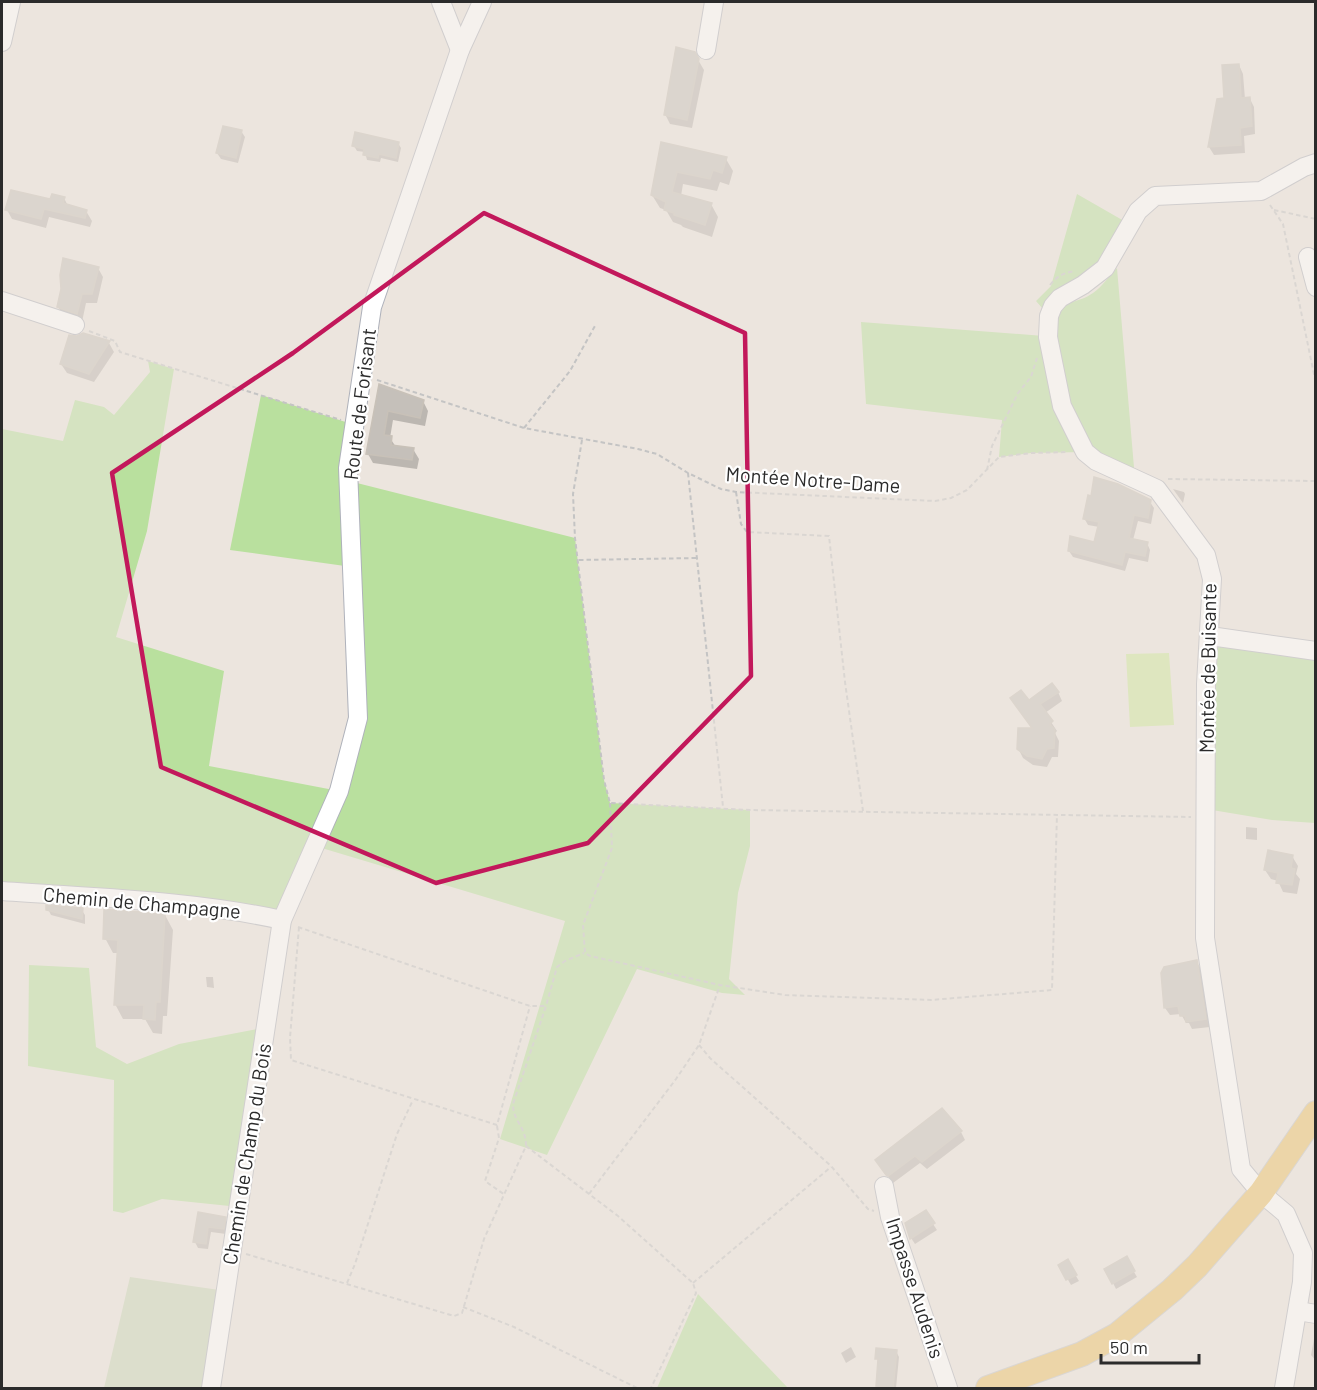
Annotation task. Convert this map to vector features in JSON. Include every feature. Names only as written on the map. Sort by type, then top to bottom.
[{"type":"main road","points":[[995,1387],[1082,1354],[1117,1335],[1172,1290],[1197,1266],[1261,1193],[1316,1113]]},
{"type":"street","points":[[2,42],[11,2]]},
{"type":"street","points":[[441,2],[460,50]]},
{"type":"street","name":"Route de Forisant","points":[[290,924],[339,791],[358,718],[348,468],[372,307],[460,50],[482,2]]},
{"type":"street","points":[[706,50],[714,2]]},
{"type":"street","points":[[1085,452],[1062,406],[1048,337],[1049,316],[1053,306],[1060,298],[1083,285],[1105,268],[1138,211],[1155,196],[1261,190],[1316,163]]},
{"type":"street","points":[[1308,257],[1316,287]]},
{"type":"street","points":[[2,302],[75,325]]},
{"type":"street","name":"Montée de Buisante","points":[[1085,452],[1096,461],[1157,489],[1206,555],[1212,579],[1206,684],[1205,938],[1241,1168],[1261,1193],[1286,1214],[1303,1253],[1302,1282],[1306,1312],[1284,1389]]},
{"type":"street","points":[[1210,636],[1316,651]]},
{"type":"street","name":"Chemin de Champagne","points":[[2,891],[145,899],[252,914],[290,924]]},
{"type":"street","name":"Chemin de Champ du Bois","points":[[211,1389],[232,1252],[290,924]]},
{"type":"street","name":"Impasse Audenis","points":[[884,1186],[890,1216],[948,1389]]},
{"type":"path","points":[[1261,190],[1283,224],[1316,384]]},
{"type":"path","points":[[1273,210],[1316,219]]},
{"type":"path","points":[[1045,292],[1056,277],[1064,272],[1105,268]]},
{"type":"path","points":[[524,428],[570,371],[596,324]]},
{"type":"path","points":[[75,325],[115,342],[120,352],[355,425]]},
{"type":"path","points":[[986,471],[992,446],[1018,393],[1031,377],[1037,357],[1036,351]]},
{"type":"path","name":"Montée Notre-Dame","points":[[362,375],[524,428],[638,448],[657,454],[721,489],[736,492],[935,501],[951,498],[967,490],[999,457],[1031,453],[1085,452]]},
{"type":"path","points":[[582,440],[573,494],[575,538],[604,780],[610,803],[612,848],[583,925],[585,953]]},
{"type":"path","points":[[688,473],[723,808]]},
{"type":"path","points":[[1157,489],[1167,479],[1316,481]]},
{"type":"path","points":[[736,492],[741,524],[747,532],[829,536],[844,682],[863,811]]},
{"type":"path","points":[[579,560],[696,558]]},
{"type":"path","points":[[610,803],[723,808],[1206,817]]},
{"type":"path","points":[[585,953],[720,985],[785,994],[932,1000],[1052,990],[1057,814]]},
{"type":"path","points":[[497,1125],[291,1060],[290,924],[530,1006],[546,1006]]},
{"type":"path","points":[[232,1252],[251,1254],[454,1316],[462,1313],[484,1239],[526,1146],[526,1134],[513,1115],[513,1104],[557,967],[585,953]]},
{"type":"path","points":[[589,1194],[699,1045],[720,985]]},
{"type":"path","points":[[505,1195],[485,1181],[499,1138],[497,1125],[530,1006]]},
{"type":"path","points":[[699,1045],[710,1058],[831,1166],[868,1209],[890,1216]]},
{"type":"path","points":[[347,1283],[397,1134],[414,1099]]},
{"type":"path","points":[[526,1146],[618,1216],[693,1282],[696,1293],[651,1389]]},
{"type":"path","points":[[693,1282],[831,1166]]},
{"type":"path","points":[[464,1307],[514,1327],[637,1389]]},
{"type":"highlighted area","points":[[484,213],[745,333],[751,676],[588,843],[436,883],[161,767],[112,473],[293,353]]},
{"type":"green space","points":[[1077,194],[1131,225],[1113,257],[1049,316],[1036,301],[1051,286]]},
{"type":"green space","points":[[1117,268],[1135,479],[1085,452],[1031,453],[999,457],[1002,420],[866,404],[861,322],[1044,336],[1057,345],[1055,315],[1069,303],[1096,291]]},
{"type":"green space","points":[[148,361],[174,369],[147,531],[116,637],[224,671],[209,766],[339,791],[358,718],[352,567],[230,550],[261,395],[355,425],[349,481],[575,538],[604,780],[610,803],[750,810],[750,846],[738,893],[729,979],[745,995],[722,993],[637,969],[547,1155],[500,1139],[565,921],[315,846],[282,920],[2,890],[2,429],[63,441],[75,400],[104,407],[114,415],[150,372]]},
{"type":"green space","points":[[1210,636],[1315,651],[1315,823],[1272,820],[1206,809]]},
{"type":"green space","points":[[1169,653],[1174,725],[1130,727],[1126,654]]},
{"type":"green space","points":[[29,965],[89,968],[96,1047],[127,1064],[179,1044],[267,1027],[239,1207],[162,1199],[123,1213],[113,1211],[114,1080],[28,1066]]},
{"type":"green space","points":[[130,1277],[226,1291],[211,1388],[104,1388]]},
{"type":"green space","points":[[698,1294],[788,1388],[657,1388]]},
{"type":"building","points":[[676,47],[695,52],[699,59],[687,120],[664,115]]},
{"type":"building","points":[[1239,64],[1241,98],[1250,97],[1252,126],[1240,128],[1241,145],[1208,147],[1217,99],[1224,98],[1222,65]]},
{"type":"building","points":[[223,126],[242,130],[236,158],[216,153]]},
{"type":"building","points":[[355,132],[399,142],[396,158],[379,154],[378,158],[363,155],[364,149],[352,146]]},
{"type":"building","points":[[661,142],[727,157],[722,173],[713,170],[710,179],[677,172],[672,192],[712,203],[705,225],[664,210],[666,202],[651,195]]},
{"type":"building","points":[[11,190],[50,199],[52,194],[65,197],[63,203],[87,210],[85,218],[44,209],[41,219],[5,210]]},
{"type":"building","points":[[63,258],[99,267],[92,294],[82,294],[77,314],[57,307]]},
{"type":"building","points":[[83,333],[110,341],[89,374],[60,364],[69,335],[77,336]]},
{"type":"building","points":[[379,384],[424,400],[420,418],[388,411],[384,435],[392,436],[391,445],[414,448],[412,460],[366,454]]},
{"type":"building","points":[[1094,477],[1118,484],[1151,500],[1148,518],[1134,515],[1129,538],[1148,542],[1145,556],[1125,552],[1122,565],[1068,551],[1070,536],[1094,542],[1099,522],[1083,519],[1088,495],[1091,496]]},
{"type":"building","points":[[1052,683],[1059,692],[1040,704],[1053,721],[1050,724],[1055,730],[1054,748],[1047,749],[1042,759],[1027,756],[1017,749],[1018,728],[1032,728],[1010,698],[1021,690],[1029,700]]},
{"type":"building","points":[[1268,850],[1293,855],[1291,868],[1295,869],[1292,885],[1276,883],[1278,873],[1264,870]]},
{"type":"building","points":[[46,905],[83,908],[82,919],[46,910]]},
{"type":"building","points":[[104,909],[165,914],[160,1002],[156,1002],[155,1020],[143,1019],[144,1005],[114,1005],[118,940],[103,939]]},
{"type":"building","points":[[1197,960],[1206,1019],[1186,1022],[1185,1016],[1180,1016],[1178,1006],[1164,1008],[1161,973],[1164,967]]},
{"type":"building","points":[[942,1108],[962,1131],[922,1162],[915,1156],[888,1176],[886,1175],[875,1160]]},
{"type":"building","points":[[926,1210],[935,1223],[910,1239],[905,1223]]},
{"type":"building","points":[[198,1212],[226,1217],[224,1229],[208,1227],[206,1244],[193,1242]]},
{"type":"building","points":[[1127,1256],[1135,1271],[1112,1284],[1104,1269]]},
{"type":"building","points":[[1068,1259],[1077,1275],[1066,1280],[1058,1265]]},
{"type":"building","points":[[876,1348],[897,1350],[893,1388],[876,1386],[878,1359],[875,1359]]}]
